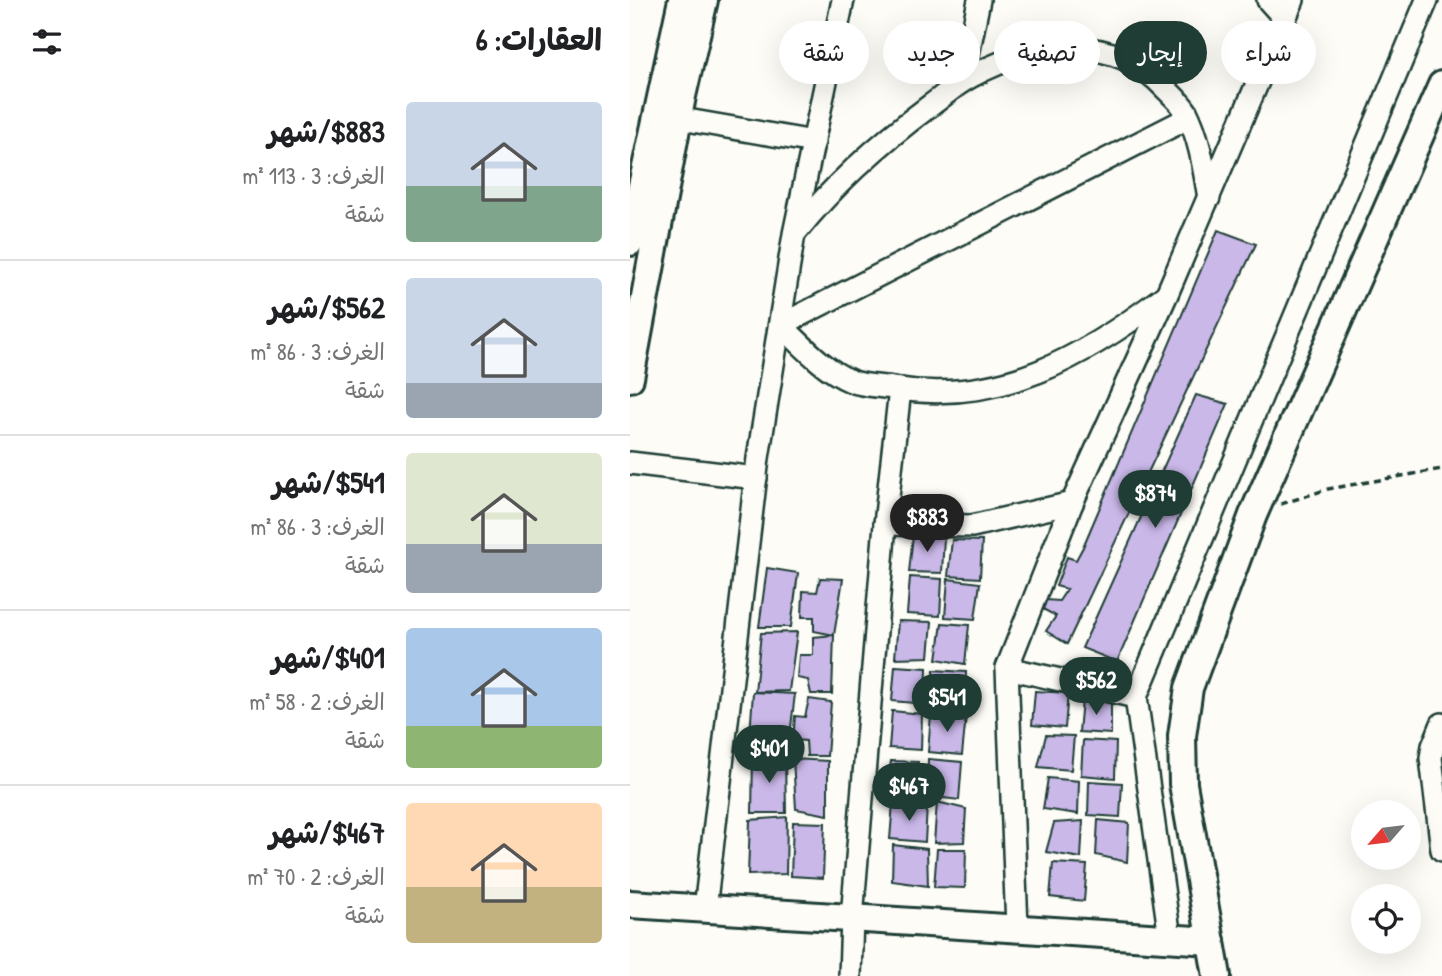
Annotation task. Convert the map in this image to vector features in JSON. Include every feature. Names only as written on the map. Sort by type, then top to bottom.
[{"type":"street","points":[[630,378],[682,0]]},
{"type":"street","points":[[630,242],[704,0]]},
{"type":"street","points":[[706,901],[756,478],[794,234],[843,0]]},
{"type":"street","points":[[975,21],[979,0]]},
{"type":"street","points":[[1017,920],[1007,668],[1072,503],[1167,294],[1289,9],[1268,0]]},
{"type":"street","points":[[1169,929],[1136,697],[1427,0]]},
{"type":"street","points":[[980,73],[1045,48],[1080,48],[1120,54],[1155,78],[1185,109],[1201,150],[1209,198]]},
{"type":"street","points":[[794,234],[824,198],[895,132],[960,84]]},
{"type":"street","points":[[1217,976],[1183,784],[1182,736],[1192,676],[1253,515],[1442,85]]},
{"type":"street","points":[[668,116],[814,142]]},
{"type":"street","points":[[781,325],[1188,118]]},
{"type":"street","points":[[781,325],[817,360],[852,382],[900,390],[934,392],[997,386],[1073,359],[1121,329],[1167,294]]},
{"type":"street","points":[[850,976],[853,910],[885,524],[900,390]]},
{"type":"street","points":[[630,463],[756,478]]},
{"type":"street","points":[[885,524],[972,526],[1072,503]]},
{"type":"street","points":[[1007,668],[1136,697]]},
{"type":"street","points":[[1442,724],[1437,759],[1442,850]]},
{"type":"street","points":[[630,888],[706,901]]},
{"type":"street","points":[[630,904],[706,901],[1210,931]]},
{"type":"path","points":[[1253,515],[1328,489],[1442,469]]},
{"type":"building","points":[[1218,230],[1256,244],[1067,644],[1046,631],[1056,616],[1041,608],[1046,600],[1059,601],[1067,589],[1056,586],[1067,557],[1076,560],[1083,547]]},
{"type":"building","points":[[1196,395],[1228,404],[1117,662],[1082,648]]},
{"type":"building","points":[[913,535],[944,537],[942,573],[909,572]]},
{"type":"building","points":[[952,540],[982,541],[980,578],[948,576]]},
{"type":"building","points":[[767,568],[798,573],[791,627],[759,627]]},
{"type":"building","points":[[910,577],[942,579],[940,616],[907,614]]},
{"type":"building","points":[[820,578],[843,579],[834,635],[814,631],[814,617],[802,617],[803,591],[817,592]]},
{"type":"building","points":[[948,579],[980,583],[975,619],[945,617]]},
{"type":"building","points":[[898,621],[932,622],[929,657],[895,658]]},
{"type":"building","points":[[942,623],[969,625],[965,664],[937,659]]},
{"type":"building","points":[[797,632],[789,691],[755,692],[761,633]]},
{"type":"building","points":[[834,635],[832,694],[811,694],[808,680],[797,678],[799,655],[813,655],[813,637]]},
{"type":"building","points":[[895,666],[927,668],[926,704],[892,701]]},
{"type":"building","points":[[934,670],[966,672],[964,708],[933,705]]},
{"type":"building","points":[[1035,691],[1068,693],[1065,728],[1032,725]]},
{"type":"building","points":[[753,692],[795,694],[788,751],[749,750]]},
{"type":"building","points":[[809,699],[831,702],[827,756],[807,756],[806,741],[793,740],[795,716],[805,717]]},
{"type":"building","points":[[1082,700],[1111,700],[1111,734],[1079,732]]},
{"type":"building","points":[[892,711],[922,714],[921,750],[889,748]]},
{"type":"building","points":[[931,714],[966,716],[962,755],[928,752]]},
{"type":"building","points":[[1046,735],[1074,736],[1071,770],[1038,767]]},
{"type":"building","points":[[1083,740],[1116,742],[1115,778],[1081,775]]},
{"type":"building","points":[[753,757],[785,757],[786,813],[752,813]]},
{"type":"building","points":[[793,759],[828,761],[828,815],[796,809]]},
{"type":"building","points":[[928,759],[962,762],[959,800],[927,796]]},
{"type":"building","points":[[891,761],[918,762],[916,798],[886,793]]},
{"type":"building","points":[[1048,778],[1079,781],[1078,814],[1043,809]]},
{"type":"building","points":[[1089,781],[1122,783],[1120,817],[1088,815]]},
{"type":"building","points":[[937,802],[966,809],[964,842],[934,843]]},
{"type":"building","points":[[893,803],[927,806],[925,842],[890,839]]},
{"type":"building","points":[[787,817],[786,874],[748,875],[750,820]]},
{"type":"building","points":[[1098,820],[1129,823],[1127,862],[1096,855]]},
{"type":"building","points":[[1083,821],[1081,858],[1046,852],[1054,823]]},
{"type":"building","points":[[793,822],[825,823],[823,878],[791,876]]},
{"type":"building","points":[[893,845],[927,849],[928,886],[892,881]]},
{"type":"building","points":[[937,849],[966,849],[965,888],[934,887]]},
{"type":"building","points":[[1053,863],[1087,865],[1084,901],[1050,897]]}]
